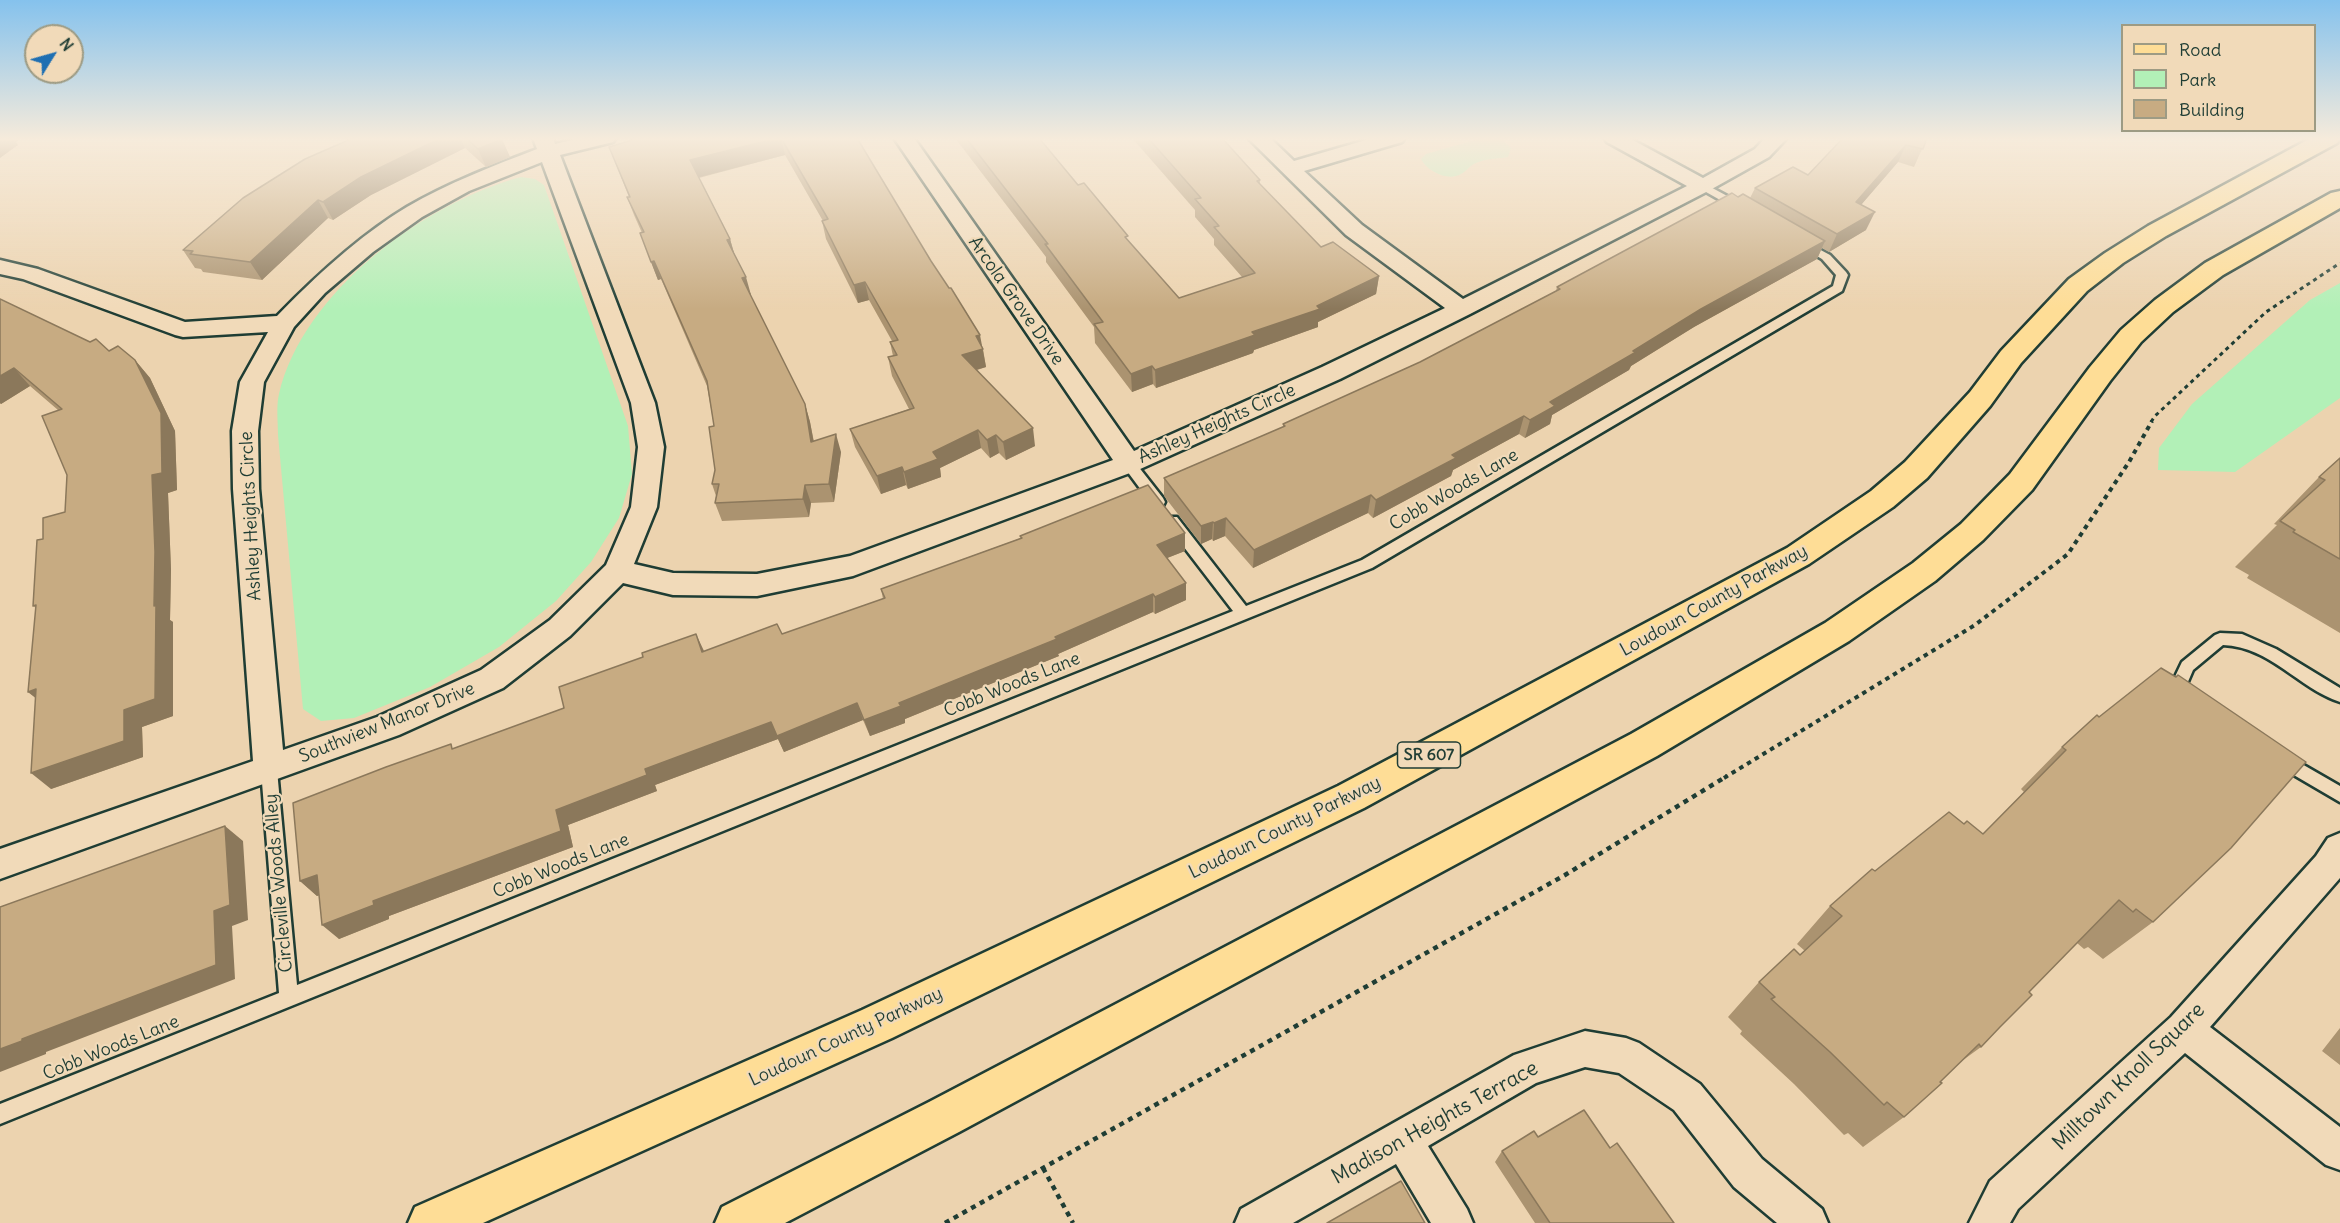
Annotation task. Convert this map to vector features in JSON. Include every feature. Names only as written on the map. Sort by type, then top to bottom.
[{"type":"main road","name":"Loudoun County Parkway","points":[[431,1223],[877,1024],[1340,802],[1798,556],[1882,499],[1916,470],[1980,399],[2011,357],[2078,285],[2114,258],[2157,231],[2223,195]]},
{"type":"main road","points":[[738,1223],[944,1117],[1644,745],[1837,632],[1924,572],[1972,532],[2021,482],[2100,374],[2131,336],[2164,306],[2214,269],[2340,198]]},
{"type":"street","name":"Ashley Heights Circle","points":[[269,770],[246,489],[245,430],[252,382],[284,323],[317,288],[365,247],[414,212],[446,195]]},
{"type":"street","name":"Southview Manor Drive","points":[[0,864],[388,726],[492,679],[560,628],[617,571],[644,507],[651,447],[643,403],[565,195]]},
{"type":"street","name":"Arcola Grove Drive","points":[[943,195],[1128,464]]},
{"type":"street","points":[[1317,195],[1354,230],[1461,309]]},
{"type":"street","name":"Ashley Heights Circle","points":[[617,571],[673,584],[757,585],[854,566],[1128,464],[1331,373],[1686,195]]},
{"type":"street","points":[[0,267],[30,274],[183,330],[284,323]]},
{"type":"street","name":"Milltown Knoll Square","points":[[1989,1223],[2004,1195],[2184,1030],[2328,867],[2340,848]]},
{"type":"street","points":[[2184,1030],[2340,1151]]},
{"type":"street","name":"Madison Heights Terrace","points":[[1255,1223],[1527,1068],[1585,1049],[1626,1056],[1687,1096],[1748,1173],[1808,1223]]},
{"type":"street","points":[[1402,1139],[1454,1223]]},
{"type":"lane","points":[[1719,195],[1755,216]]},
{"type":"lane","name":"Cobb Woods Lane","points":[[0,1114],[1367,564],[1838,288],[1842,275],[1826,257],[1785,233]]},
{"type":"lane","points":[[1128,464],[1243,613]]},
{"type":"lane","points":[[2192,704],[2179,685],[2187,666],[2220,639],[2242,640],[2271,653],[2340,696]]},
{"type":"lane","points":[[2271,753],[2340,795]]},
{"type":"lane","name":"Circleville Woods Alley","points":[[269,770],[289,996]]},
{"type":"path","points":[[945,1223],[1565,875],[1975,625],[2067,554],[2129,462],[2155,416],[2266,312],[2340,263]]},
{"type":"path","points":[[1043,1168],[1072,1223]]},
{"type":"green space","points":[[473,195],[548,195],[628,426],[632,474],[619,518],[591,562],[556,601],[499,647],[430,687],[354,718],[321,721],[303,709],[278,435],[279,394],[292,356],[313,321],[341,287],[373,257],[408,230]]},
{"type":"green space","points":[[2340,283],[2340,398],[2235,472],[2158,470],[2159,448],[2192,404],[2310,300]]},
{"type":"building","points":[[248,195],[334,195],[323,202],[318,200],[250,262],[190,254],[193,251],[183,250]]},
{"type":"building","points":[[629,195],[708,195],[746,277],[742,278],[805,404],[811,442],[836,434],[829,484],[805,485],[803,499],[715,503],[719,484],[712,484],[715,470],[709,427],[714,426],[707,381],[654,261],[651,262],[640,233],[644,232],[627,197],[630,197]]},
{"type":"building","points":[[814,195],[891,195],[980,335],[976,336],[983,349],[962,355],[1033,428],[1003,442],[996,435],[987,440],[978,430],[933,452],[938,459],[904,472],[902,467],[877,476],[850,429],[914,408],[888,357],[897,355],[890,342],[898,340],[865,282],[854,285],[822,221],[828,219]]},
{"type":"building","points":[[1010,195],[1094,195],[1128,236],[1125,237],[1179,298],[1255,273],[1214,227],[1219,226],[1195,199],[1201,198],[1198,195],[1271,195],[1321,247],[1333,242],[1379,276],[1317,306],[1320,309],[1252,332],[1255,335],[1155,370],[1152,366],[1131,374],[1094,324],[1103,322],[1045,244],[1048,244]]},
{"type":"building","points":[[1728,195],[1738,197],[1745,195],[1825,241],[1701,309],[1633,351],[1636,352],[1550,402],[1555,406],[1530,420],[1524,416],[1452,455],[1456,458],[1376,500],[1371,495],[1254,550],[1226,518],[1201,526],[1164,478],[1285,426],[1283,424],[1420,362],[1560,289],[1557,287]]},
{"type":"building","points":[[1768,195],[1862,195],[1856,202],[1875,212],[1837,234]]},
{"type":"building","points":[[0,299],[90,342],[96,339],[109,351],[118,346],[135,360],[161,413],[162,473],[152,475],[155,552],[154,606],[156,605],[155,699],[124,710],[124,741],[31,773],[36,689],[28,692],[36,605],[33,606],[37,540],[43,539],[43,518],[65,512],[67,475],[42,416],[62,409],[14,368],[0,376]]},
{"type":"building","points":[[2340,458],[2340,559],[2293,532],[2295,530],[2280,521],[2325,480],[2319,477]]},
{"type":"building","points":[[1148,485],[1185,533],[1157,545],[1186,583],[1155,597],[1153,594],[1055,637],[1057,639],[899,703],[901,706],[864,720],[857,703],[777,736],[771,722],[645,769],[647,775],[556,810],[561,831],[373,901],[374,905],[322,925],[317,875],[300,881],[293,803],[451,744],[452,749],[564,708],[559,687],[643,657],[642,653],[696,634],[702,652],[777,624],[782,634],[885,598],[881,589],[1022,538],[1020,536]]},
{"type":"building","points":[[2161,668],[2176,677],[2178,675],[2306,762],[2231,848],[2153,922],[2136,909],[2133,912],[2119,900],[2029,992],[2032,995],[1981,1047],[1979,1044],[1940,1082],[1942,1083],[1904,1117],[1887,1102],[1884,1105],[1771,999],[1775,997],[1759,982],[1794,949],[1800,955],[1842,916],[1830,906],[1872,869],[1875,871],[1949,812],[1964,824],[1967,821],[1983,834],[2066,750],[2062,747],[2097,715],[2099,717]]},
{"type":"building","points":[[225,826],[230,905],[214,911],[216,965],[0,1049],[0,907]]},
{"type":"building","points":[[1584,1110],[1610,1148],[1617,1143],[1674,1223],[1550,1223],[1502,1151],[1534,1131],[1538,1137]]},
{"type":"building","points":[[1401,1181],[1425,1223],[1327,1223]]}]
